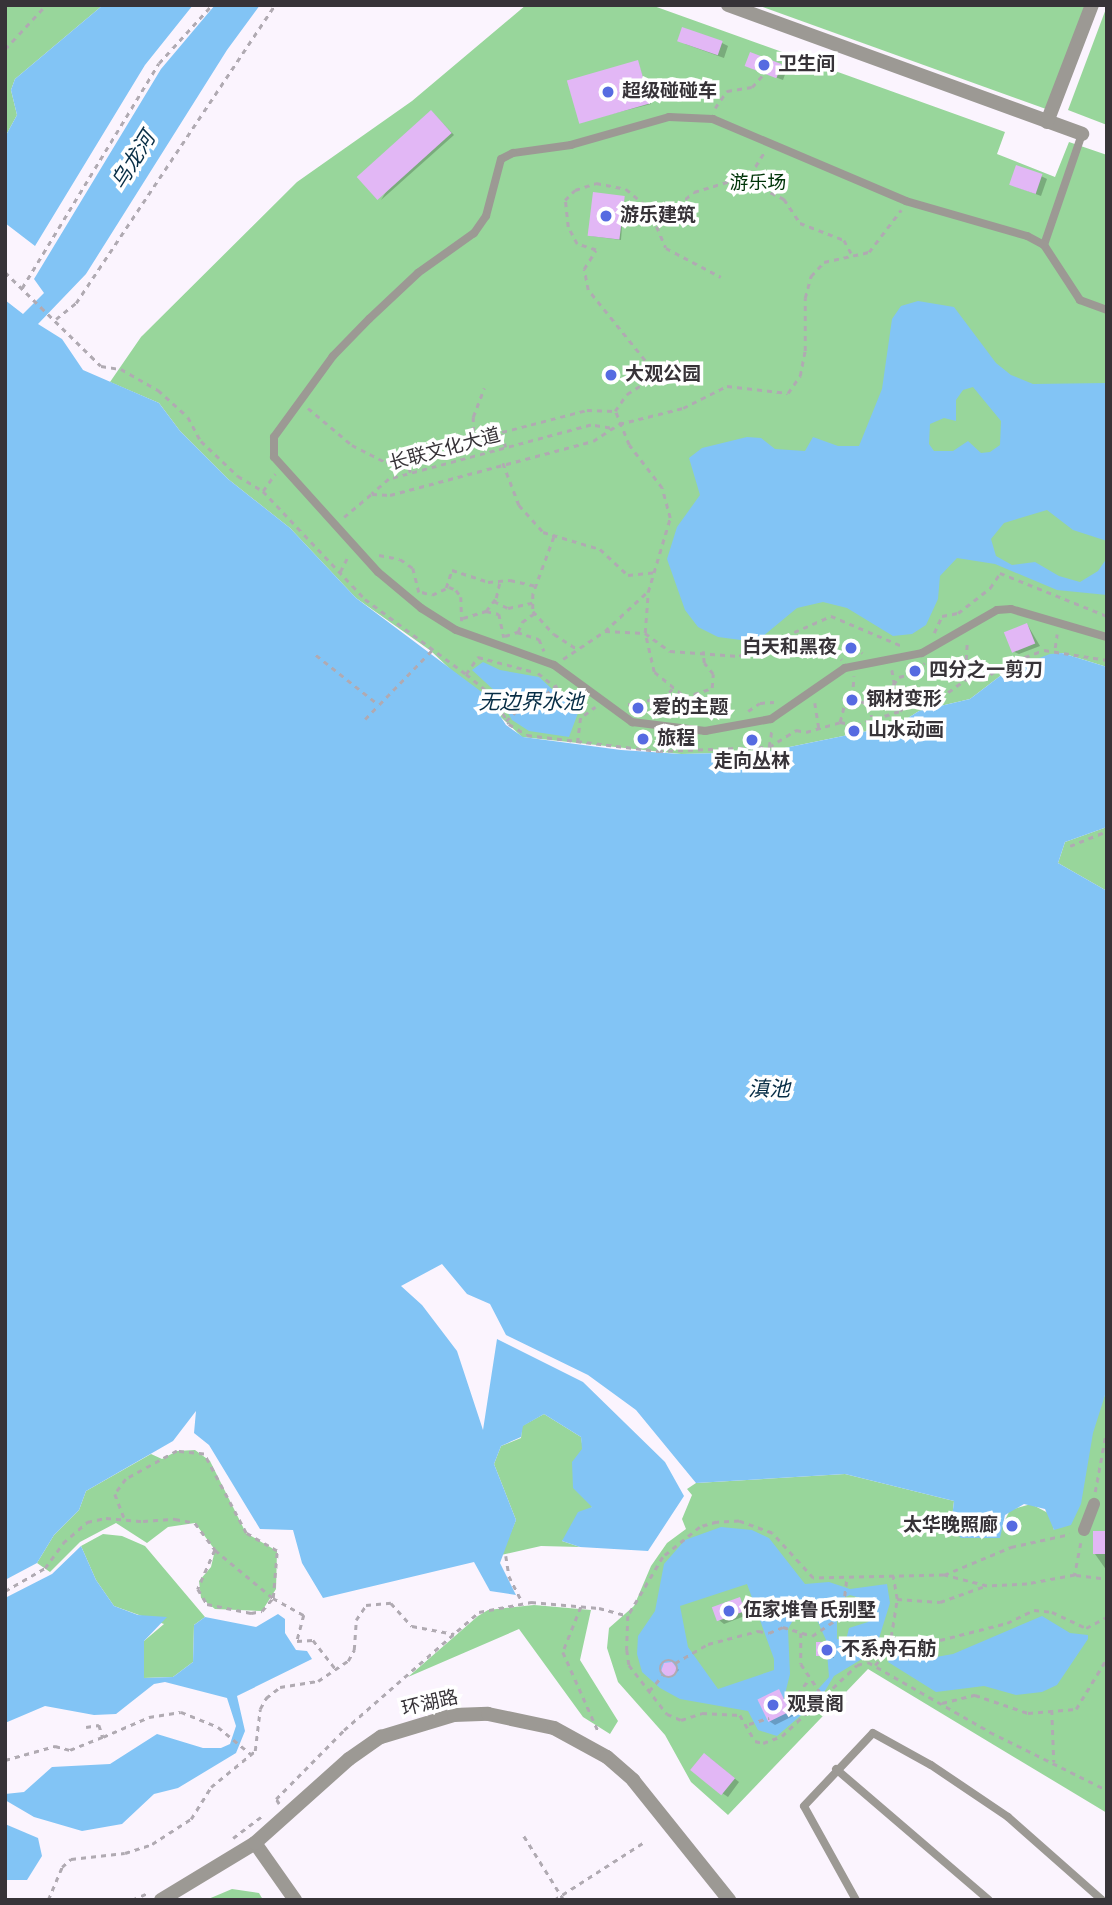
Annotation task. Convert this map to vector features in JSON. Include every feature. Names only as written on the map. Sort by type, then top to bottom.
[{"type":"street","points":[[728,5],[1082,134]]},
{"type":"street","points":[[1047,122],[1092,5]]},
{"type":"street","points":[[1084,1531],[1094,1504]]},
{"type":"street","name":"环湖路","points":[[161,1900],[255,1843],[349,1759],[381,1737],[454,1715],[488,1714],[554,1728],[607,1757],[634,1780],[729,1900]]},
{"type":"street","points":[[255,1843],[295,1900]]},
{"type":"lane","points":[[1107,310],[1080,300],[1044,245],[906,201],[713,119],[668,117],[571,145],[513,153],[501,159],[486,216],[474,233],[418,272],[369,319],[333,356],[274,437],[274,457],[365,559],[416,604],[456,630],[554,665],[598,701],[632,722],[664,729],[698,731],[771,719],[849,668],[912,657],[981,615],[1011,609],[1058,625],[1107,637]]},
{"type":"lane","points":[[1044,245],[1082,134]]},
{"type":"lane","points":[[856,1900],[804,1805],[873,1733],[879,1733],[1007,1817],[1102,1900]]},
{"type":"lane","points":[[836,1769],[989,1900]]},
{"type":"path","points":[[5,48],[46,5]]},
{"type":"path","points":[[22,288],[159,63],[212,5]]},
{"type":"path","points":[[56,319],[76,303],[275,5]]},
{"type":"path","points":[[713,119],[717,100],[727,91],[752,87],[762,76]]},
{"type":"path","points":[[654,224],[694,192],[744,179],[769,143]]},
{"type":"path","points":[[744,179],[784,199],[800,223],[844,240],[854,257]]},
{"type":"path","points":[[615,411],[627,394],[646,382],[650,368],[588,290],[584,269],[596,250],[577,244],[568,227],[565,200],[575,190],[596,183],[626,188],[649,208],[666,248],[721,277]]},
{"type":"path","points":[[610,428],[683,408],[727,386],[788,393],[800,376],[805,351],[805,298],[811,276],[824,262],[869,252],[887,234],[906,201]]},
{"type":"path","points":[[5,272],[101,366],[121,369],[158,390],[188,417],[201,441],[238,476],[263,491],[365,599],[435,647],[493,696],[506,721],[527,735],[658,751],[769,747],[796,730],[819,728],[839,722],[856,725],[872,717],[900,711],[910,701],[940,698],[970,677],[982,680],[1006,664],[1055,648],[1107,660]]},
{"type":"path","points":[[473,442],[473,417],[484,388]]},
{"type":"path","points":[[300,401],[376,460],[406,458],[587,410],[615,411]]},
{"type":"path","points":[[615,411],[619,424],[662,488],[670,518],[648,592],[645,633],[654,672],[672,689],[690,698],[697,707]]},
{"type":"path","name":"长联文化大道","points":[[372,494],[389,479],[591,425],[610,428]]},
{"type":"path","name":"长联文化大道","points":[[372,494],[390,495],[594,440],[610,428]]},
{"type":"path","points":[[501,434],[506,448]]},
{"type":"path","points":[[406,458],[411,473]]},
{"type":"path","points":[[503,464],[519,505],[543,532],[600,549],[628,575],[655,572]]},
{"type":"path","points":[[263,491],[281,465]]},
{"type":"path","points":[[333,525],[372,494]]},
{"type":"path","points":[[554,537],[532,603],[535,612],[554,634],[577,649]]},
{"type":"path","points":[[340,572],[353,546]]},
{"type":"path","points":[[365,559],[383,555],[400,559],[417,574],[419,591],[416,604]]},
{"type":"path","points":[[419,591],[432,595],[446,588],[452,570],[475,580],[536,586]]},
{"type":"path","points":[[486,611],[494,601],[500,581]]},
{"type":"path","points":[[446,588],[461,597],[463,618],[456,630]]},
{"type":"path","points":[[554,665],[605,631],[648,592]]},
{"type":"path","points":[[494,601],[508,608],[532,603]]},
{"type":"path","points":[[463,618],[486,611],[499,614],[505,636],[500,647]]},
{"type":"path","points":[[518,632],[522,622],[535,612]]},
{"type":"path","points":[[605,631],[645,633],[670,651],[703,651],[739,656],[772,645],[831,615],[903,646],[912,657]]},
{"type":"path","points":[[1055,648],[1058,625]]},
{"type":"path","points":[[961,628],[968,640],[965,680]]},
{"type":"path","points":[[505,636],[518,632],[544,642],[542,659]]},
{"type":"path","points":[[772,645],[817,641],[836,654],[849,668],[852,697]]},
{"type":"path","points":[[836,654],[854,646],[861,649],[866,665]]},
{"type":"path","points":[[365,719],[435,647]]},
{"type":"path","points":[[664,729],[675,711],[690,698],[712,688],[715,681],[703,651]]},
{"type":"path","points":[[852,697],[869,705],[880,700],[894,682],[918,672],[925,661],[922,653]]},
{"type":"path","points":[[316,655],[379,705]]},
{"type":"path","points":[[466,674],[471,662],[485,657],[537,673],[557,685],[584,715]]},
{"type":"path","points":[[889,663],[896,690],[910,701]]},
{"type":"path","points":[[506,721],[531,697],[538,701],[557,685]]},
{"type":"path","points":[[613,711],[627,703],[663,700],[672,689]]},
{"type":"path","points":[[811,693],[819,728]]},
{"type":"path","points":[[839,722],[845,702],[852,697]]},
{"type":"path","points":[[663,700],[675,711]]},
{"type":"path","points":[[578,743],[584,715],[598,701]]},
{"type":"path","points":[[743,715],[771,701],[784,711]]},
{"type":"path","points":[[697,707],[711,704],[726,718]]},
{"type":"path","points":[[869,705],[872,717]]},
{"type":"path","points":[[697,707],[694,717],[698,731]]},
{"type":"path","points":[[769,747],[771,719]]},
{"type":"path","points":[[1070,846],[1107,831]]},
{"type":"path","points":[[1094,1504],[1107,1427]]},
{"type":"path","points":[[125,1520],[115,1494],[127,1479],[177,1451],[204,1454],[246,1533],[277,1551],[273,1598],[261,1611],[250,1613],[207,1604],[198,1589],[215,1550]]},
{"type":"path","points":[[5,1591],[45,1568],[63,1543],[87,1522],[125,1520],[195,1523],[215,1550],[273,1598],[304,1615],[298,1640],[313,1640],[337,1671]]},
{"type":"path","points":[[987,1586],[944,1575],[813,1578],[804,1573],[785,1546],[760,1525],[717,1522],[700,1527],[672,1546],[628,1616],[629,1665],[667,1714],[681,1720],[729,1712],[749,1724],[755,1741],[771,1742],[824,1698],[856,1665],[875,1665],[1054,1764],[1107,1790]]},
{"type":"path","points":[[944,1575],[1012,1547],[1084,1531],[1075,1575]]},
{"type":"path","points":[[506,1556],[509,1576],[523,1603]]},
{"type":"path","points":[[897,1599],[940,1602],[987,1586],[1075,1575],[1107,1579]]},
{"type":"path","points":[[875,1665],[885,1655],[891,1637],[897,1599],[893,1576]]},
{"type":"path","points":[[648,1691],[663,1675],[663,1662],[675,1663],[691,1653],[758,1631],[788,1629],[812,1636],[842,1616],[846,1578]]},
{"type":"path","points":[[48,1900],[62,1867],[71,1859],[125,1853],[171,1833],[191,1819],[230,1768],[252,1755],[259,1735],[260,1709],[274,1689],[318,1681],[337,1671],[354,1650],[356,1620],[372,1602],[391,1603],[412,1626],[454,1634]]},
{"type":"path","points":[[276,1799],[344,1730],[488,1607],[523,1603],[581,1606],[628,1616]]},
{"type":"path","points":[[581,1606],[563,1652],[599,1733]]},
{"type":"path","points":[[891,1637],[913,1645],[940,1640],[1007,1623],[1034,1610],[1086,1628],[1107,1617]]},
{"type":"path","points":[[801,1633],[799,1657],[808,1681],[824,1698]]},
{"type":"path","points":[[942,1703],[975,1695],[1028,1713],[1082,1705],[1107,1658]]},
{"type":"path","points":[[663,1675],[676,1677],[679,1667],[675,1663]]},
{"type":"path","points":[[785,1710],[808,1681]]},
{"type":"path","points":[[1052,1710],[1054,1764]]},
{"type":"path","points":[[5,1760],[55,1746],[70,1750],[149,1717],[181,1712],[218,1727],[252,1755]]},
{"type":"path","points":[[749,1724],[769,1718]]},
{"type":"path","points":[[86,1727],[99,1725],[103,1737]]},
{"type":"path","points":[[524,1836],[563,1898]]},
{"type":"path","points":[[554,1900],[563,1898],[646,1841]]},
{"type":"green space","points":[[5,5],[103,5],[15,79],[11,90],[17,115],[5,137]]},
{"type":"green space","name":"大观公园","points":[[526,5],[651,5],[1005,132],[997,154],[1055,177],[1069,142],[1107,155],[1107,667],[1062,653],[1008,670],[970,699],[919,711],[897,725],[765,752],[681,754],[522,737],[431,651],[356,598],[290,528],[228,479],[180,431],[159,403],[110,382],[141,337],[297,182],[412,101]]},
{"type":"green space","points":[[757,5],[1086,5],[1046,109]]},
{"type":"green space","points":[[1107,6],[1107,125],[1068,110]]},
{"type":"green space","points":[[1107,827],[1107,891],[1058,863],[1065,842]]},
{"type":"green space","points":[[1107,1389],[1107,1813],[868,1669],[728,1815],[691,1782],[665,1735],[618,1682],[607,1648],[609,1628],[634,1606],[651,1566],[667,1543],[686,1529],[682,1519],[692,1495],[687,1489],[696,1483],[845,1474],[954,1501],[951,1526],[1000,1530],[1010,1510],[1031,1504],[1050,1514],[1054,1530]]},
{"type":"green space","points":[[544,1414],[581,1437],[592,1507],[562,1541],[580,1547],[541,1546],[501,1555],[516,1520],[494,1464],[501,1446],[521,1438],[522,1426]]},
{"type":"green space","points":[[195,1450],[210,1461],[246,1533],[277,1551],[276,1589],[262,1611],[215,1609],[201,1598],[199,1581],[211,1567],[215,1550],[195,1523],[168,1527],[147,1543],[116,1523],[80,1542],[50,1572],[37,1563],[54,1535],[79,1510],[86,1491],[151,1454],[162,1459],[177,1451]]},
{"type":"green space","points":[[103,1534],[122,1536],[145,1546],[205,1617],[194,1625],[193,1662],[173,1677],[143,1678],[144,1641],[164,1624],[114,1606],[96,1580],[81,1546]]},
{"type":"green space","points":[[534,1605],[591,1610],[580,1660],[618,1721],[610,1734],[583,1717],[519,1629],[408,1677],[488,1610]]},
{"type":"green space","points":[[232,1889],[259,1893],[263,1900],[206,1900]]},
{"type":"water","points":[[103,5],[193,5],[145,65],[35,246],[5,223],[5,137],[17,115],[11,90],[15,79]]},
{"type":"water","name":"滇池","points":[[215,5],[260,5],[227,50],[86,274],[38,324],[62,339],[83,370],[159,403],[180,431],[228,479],[290,528],[356,598],[487,696],[506,725],[523,737],[621,750],[681,754],[765,752],[897,725],[919,711],[970,699],[1008,670],[1050,654],[1062,653],[1107,667],[1107,827],[1065,842],[1058,863],[1107,891],[1107,1389],[1093,1433],[1081,1504],[1071,1525],[1054,1530],[1045,1509],[1024,1504],[1005,1515],[1000,1538],[961,1538],[951,1526],[954,1501],[845,1474],[696,1483],[636,1410],[588,1375],[506,1335],[490,1304],[467,1294],[442,1264],[401,1286],[422,1305],[457,1351],[483,1430],[497,1339],[583,1382],[665,1462],[684,1496],[648,1551],[580,1547],[562,1541],[578,1512],[592,1507],[573,1488],[572,1462],[582,1449],[581,1437],[544,1414],[523,1426],[521,1437],[501,1446],[494,1464],[516,1520],[500,1563],[516,1595],[490,1591],[474,1562],[323,1598],[302,1563],[293,1530],[260,1529],[209,1445],[194,1433],[196,1411],[173,1441],[86,1491],[79,1510],[54,1535],[37,1563],[5,1580],[5,300],[23,314],[44,293],[34,279],[161,69]]},
{"type":"water","points":[[918,301],[954,307],[996,363],[1011,375],[1033,384],[1107,383],[1107,541],[1073,530],[1047,510],[1004,523],[991,539],[996,556],[1012,565],[1035,562],[1059,576],[1080,582],[1098,571],[1107,558],[1107,595],[1057,590],[995,564],[957,558],[940,576],[938,599],[926,625],[912,634],[893,636],[847,608],[823,602],[797,608],[756,642],[718,637],[698,627],[685,610],[667,559],[677,527],[700,495],[689,458],[702,448],[747,437],[761,438],[775,449],[805,451],[813,437],[838,446],[859,446],[882,389],[892,319],[901,306]],"holes":[[[973,387],[1001,421],[1000,445],[990,452],[981,453],[968,441],[953,451],[934,451],[929,444],[930,424],[944,418],[956,421],[956,400],[963,390]]]},
{"type":"water","name":"无边界水池","points":[[483,662],[500,670],[539,677],[578,713],[569,737],[529,731],[512,720],[497,693],[472,670]]},
{"type":"water","points":[[721,1527],[752,1530],[769,1538],[805,1584],[829,1582],[850,1589],[887,1584],[890,1603],[875,1651],[834,1676],[820,1699],[777,1736],[758,1730],[748,1711],[680,1699],[660,1688],[642,1672],[637,1654],[638,1636],[655,1611],[664,1564],[685,1540]],"holes":[[[747,1584],[774,1659],[774,1670],[718,1689],[688,1647],[680,1606]],[[850,1595],[867,1600],[873,1610],[868,1622],[849,1628],[846,1640],[837,1639],[837,1601]],[[796,1615],[808,1615],[818,1622],[826,1640],[829,1677],[812,1696],[791,1707],[784,1698],[790,1674],[788,1629]]]},
{"type":"water","points":[[81,1546],[96,1580],[114,1606],[138,1615],[167,1617],[144,1641],[144,1678],[173,1677],[193,1662],[194,1625],[205,1617],[256,1627],[278,1614],[285,1619],[285,1633],[296,1650],[307,1651],[312,1659],[237,1696],[245,1731],[236,1753],[178,1788],[154,1794],[122,1824],[82,1831],[34,1817],[5,1800],[5,1794],[24,1792],[52,1767],[110,1764],[157,1734],[203,1748],[221,1748],[230,1744],[236,1726],[227,1698],[165,1682],[154,1684],[116,1714],[94,1715],[45,1706],[5,1723],[5,1598],[52,1574]]},
{"type":"water","points":[[1042,1616],[1070,1633],[1088,1635],[1088,1639],[1057,1685],[1042,1692],[1016,1695],[984,1686],[936,1692],[888,1662],[896,1646],[936,1657],[953,1654]]},
{"type":"water","points":[[5,1824],[38,1838],[42,1856],[27,1880],[5,1880]]},
{"type":"building","points":[[682,27],[723,41],[718,55],[677,41]]},
{"type":"building","name":"卫生间","points":[[750,52],[782,64],[776,78],[745,66]]},
{"type":"building","name":"超级碰碰车","points":[[638,60],[650,103],[579,124],[567,80]]},
{"type":"building","points":[[431,110],[452,133],[377,200],[357,177]]},
{"type":"building","points":[[1016,165],[1042,174],[1036,194],[1009,185]]},
{"type":"building","name":"游乐建筑","points":[[593,192],[625,196],[619,240],[588,236]]},
{"type":"building","points":[[1027,623],[1035,643],[1012,653],[1004,632]]},
{"type":"building","points":[[1093,1531],[1107,1531],[1107,1554],[1093,1554]]},
{"type":"building","name":"伍家堆鲁氏别墅","points":[[740,1597],[745,1611],[717,1621],[712,1607]]},
{"type":"building","points":[[816,1642],[828,1642],[828,1656],[816,1656]]},
{"type":"building","points":[[672,1662],[677,1668],[675,1675],[667,1677],[661,1671],[664,1663]]},
{"type":"building","name":"观景阁","points":[[779,1689],[790,1711],[768,1722],[757,1700]]},
{"type":"building","points":[[704,1753],[735,1778],[721,1795],[690,1770]]},
{"type":"place","name":"卫生间","points":[[764,65]]},
{"type":"place","name":"超级碰碰车","points":[[608,92]]},
{"type":"place","name":"游乐建筑","points":[[606,216]]},
{"type":"place","name":"大观公园","points":[[611,375]]},
{"type":"place","name":"白天和黑夜","points":[[851,648]]},
{"type":"place","name":"四分之一剪刀","points":[[915,671]]},
{"type":"place","name":"钢材变形","points":[[852,700]]},
{"type":"place","name":"爱的主题","points":[[638,708]]},
{"type":"place","name":"山水动画","points":[[854,731]]},
{"type":"place","name":"旅程","points":[[643,739]]},
{"type":"place","name":"走向丛林","points":[[752,740]]},
{"type":"place","name":"太华晚照廊","points":[[1012,1526]]},
{"type":"place","name":"伍家堆鲁氏别墅","points":[[729,1611]]},
{"type":"place","name":"不系舟石舫","points":[[827,1650]]},
{"type":"place","name":"观景阁","points":[[773,1705]]},
{"type":"water label","name":"乌龙河","points":[[134,161]]},
{"type":"park label","name":"游乐场","points":[[758,184]]}]
